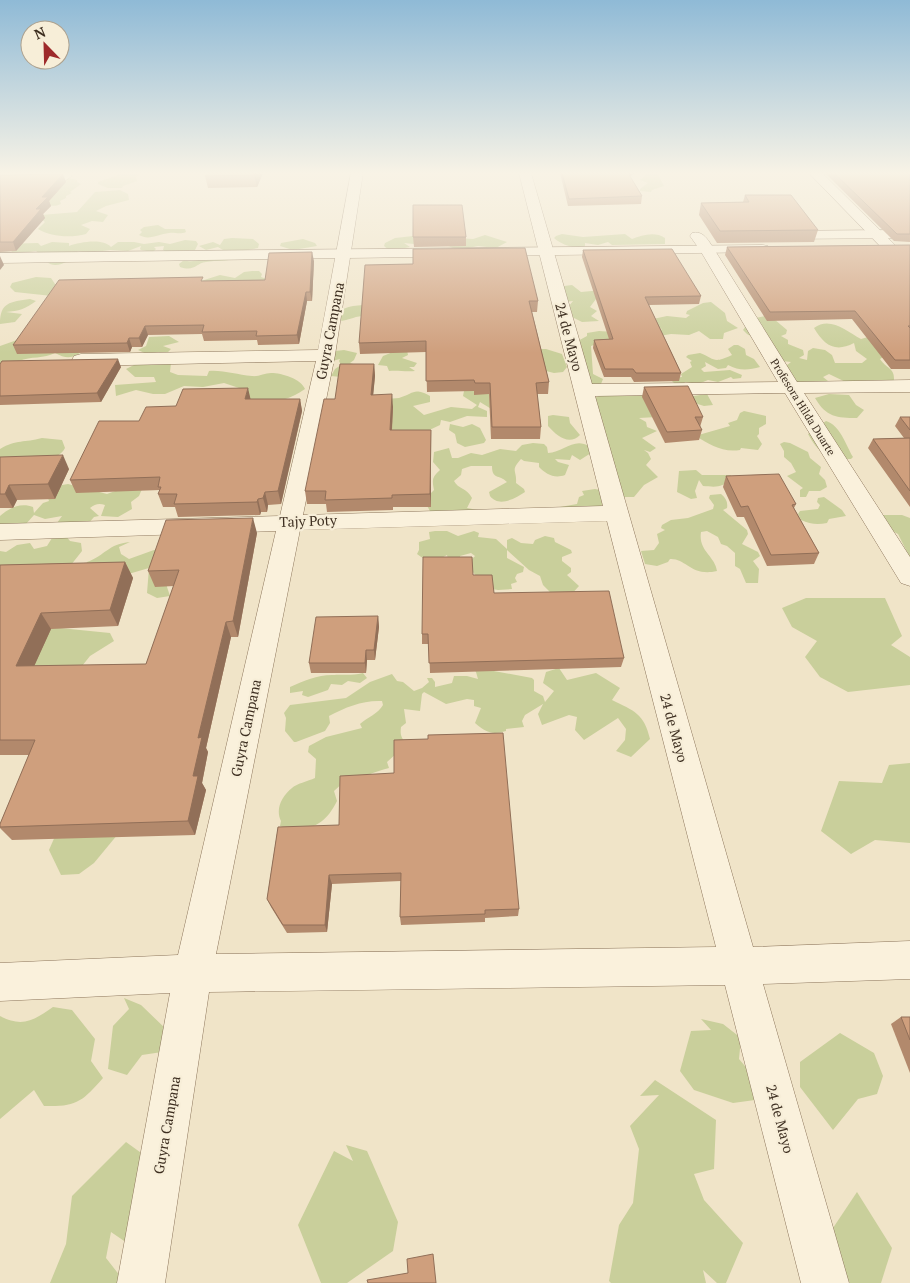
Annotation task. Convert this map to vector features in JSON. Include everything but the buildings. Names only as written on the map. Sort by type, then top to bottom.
[{"type":"street","name":"Guyra Campana","points":[[141,1283],[193,973],[326,355],[347,233]]},
{"type":"street","name":"24 de Mayo","points":[[540,233],[825,1283]]},
{"type":"street","points":[[702,243],[855,234],[910,234]]},
{"type":"street","points":[[855,234],[867,247]]},
{"type":"street","points":[[876,234],[889,247]]},
{"type":"street","points":[[0,244],[345,247],[702,243],[910,247]]},
{"type":"street","name":"Profesora Hilda Duarte","points":[[702,243],[910,577]]},
{"type":"street","points":[[0,258],[345,247]]},
{"type":"street","points":[[59,360],[326,355]]},
{"type":"street","points":[[583,390],[910,386]]},
{"type":"street","name":"Tajy Poty","points":[[0,532],[616,513]]},
{"type":"street","points":[[0,982],[193,973],[739,966],[910,960]]},
{"type":"green space","points":[[46,233],[87,233],[74,236]]},
{"type":"green space","points":[[141,233],[182,233],[169,233],[150,237],[139,235]]},
{"type":"green space","points":[[562,234],[583,237],[625,234],[632,239],[653,234],[665,238],[665,244],[612,245],[608,242],[598,245],[585,243],[585,246],[573,247],[565,245],[554,238]]},
{"type":"green space","points":[[485,235],[507,242],[496,248],[478,246],[458,250],[446,245],[457,238],[473,239]]},
{"type":"green space","points":[[419,237],[434,246],[404,243],[410,247],[390,251],[384,246],[385,243],[395,238]]},
{"type":"green space","points":[[224,239],[253,239],[259,244],[258,248],[237,252],[231,250],[237,258],[233,259],[210,261],[189,268],[180,267],[179,264],[184,260],[195,261],[218,250],[223,250],[218,247],[206,250],[199,246],[213,242],[220,245]]},
{"type":"green space","points":[[303,239],[315,243],[317,246],[293,250],[280,246],[281,243]]},
{"type":"green space","points":[[185,240],[196,241],[198,244],[195,250],[166,252],[163,250],[164,246],[154,247],[156,249],[153,252],[141,250],[141,246],[128,251],[110,250],[88,253],[77,251],[79,253],[59,265],[45,261],[36,251],[15,254],[11,251],[0,252],[0,244],[38,243],[41,246],[52,242],[69,243],[69,246],[85,242],[103,242],[111,247],[118,242],[144,244],[159,242],[170,244]]},
{"type":"green space","points":[[259,271],[262,274],[261,277],[267,279],[268,283],[201,281],[220,275],[235,278],[244,272]]},
{"type":"green space","points":[[36,277],[51,278],[55,284],[63,284],[52,296],[15,292],[10,287],[12,283]]},
{"type":"green space","points":[[572,285],[581,292],[613,289],[611,303],[596,299],[590,307],[597,311],[591,316],[599,321],[582,322],[570,316],[572,314],[569,306],[573,301],[564,302],[562,291],[564,286]]},
{"type":"green space","points":[[30,299],[36,301],[22,309],[6,312],[22,314],[15,322],[0,324],[0,317],[4,307],[12,302]]},
{"type":"green space","points":[[711,302],[725,313],[727,321],[738,328],[724,333],[723,339],[710,339],[699,331],[689,335],[671,334],[659,336],[658,332],[662,329],[652,326],[653,319],[667,316],[686,318],[690,315],[686,314],[687,311],[703,303]]},
{"type":"green space","points":[[366,305],[362,316],[345,320],[333,320],[343,309],[351,306]]},
{"type":"green space","points":[[765,316],[774,319],[787,330],[786,334],[781,336],[788,340],[788,344],[803,350],[804,355],[799,358],[807,360],[808,351],[813,348],[825,350],[832,355],[835,363],[862,363],[867,359],[856,351],[854,343],[836,347],[826,343],[814,328],[820,325],[832,324],[861,339],[868,337],[890,353],[880,359],[893,372],[893,386],[854,386],[829,374],[823,377],[828,381],[817,384],[808,385],[787,380],[782,369],[791,362],[773,360],[761,342],[743,330],[751,319]]},
{"type":"green space","points":[[599,331],[613,332],[619,336],[591,346],[593,374],[603,379],[601,384],[593,386],[581,382],[576,342],[587,336],[587,333]]},
{"type":"green space","points":[[169,336],[179,342],[163,346],[171,349],[166,354],[158,352],[149,355],[138,350],[146,346],[149,337]]},
{"type":"green space","points":[[17,340],[85,349],[71,357],[64,357],[55,353],[24,359],[0,367],[0,346]]},
{"type":"green space","points":[[734,345],[745,349],[746,355],[754,359],[760,367],[744,369],[728,365],[726,368],[718,369],[705,362],[706,366],[701,369],[704,372],[730,370],[742,375],[741,378],[733,379],[731,377],[718,382],[708,380],[698,384],[685,382],[684,384],[676,385],[669,378],[682,377],[681,374],[692,367],[690,362],[692,361],[686,357],[688,355],[700,353],[717,360],[732,355],[728,349]]},
{"type":"green space","points":[[537,349],[546,349],[562,354],[567,367],[563,372],[554,373],[546,371]]},
{"type":"green space","points":[[344,350],[357,353],[354,360],[350,363],[357,365],[341,377],[331,376],[335,369],[341,365],[340,359],[332,361],[335,351]]},
{"type":"green space","points":[[398,350],[407,350],[408,355],[402,358],[417,363],[414,367],[409,367],[415,371],[389,371],[387,366],[378,365],[383,356]]},
{"type":"green space","points":[[171,363],[170,372],[178,375],[207,376],[209,371],[254,376],[275,373],[291,377],[300,382],[305,389],[289,398],[273,402],[239,399],[239,388],[224,383],[203,387],[184,386],[165,394],[153,394],[136,390],[116,396],[115,385],[156,382],[154,377],[135,377],[126,369],[134,365]]},
{"type":"green space","points":[[494,389],[493,410],[480,402],[478,407],[487,411],[487,417],[467,416],[450,422],[441,420],[440,425],[423,433],[393,435],[379,398],[399,398],[414,392],[424,393],[430,396],[430,402],[413,406],[424,415],[451,407],[472,409],[477,405],[463,396],[464,391]]},
{"type":"green space","points":[[627,392],[687,397],[707,394],[713,405],[704,406],[685,400],[657,417],[639,418],[646,422],[647,427],[657,431],[642,438],[656,448],[650,452],[644,450],[651,459],[646,465],[658,477],[644,485],[634,497],[623,497],[590,399]]},
{"type":"green space","points":[[829,394],[849,395],[856,405],[864,410],[857,418],[838,417],[828,413],[815,398]]},
{"type":"green space","points":[[744,411],[766,416],[766,424],[759,428],[757,436],[762,444],[758,450],[741,448],[734,451],[722,449],[695,436],[730,426],[728,423],[737,420],[740,413]]},
{"type":"green space","points":[[548,416],[569,417],[570,423],[580,435],[572,440],[559,436],[548,426]]},
{"type":"green space","points":[[826,421],[839,431],[853,457],[851,459],[830,457],[820,451],[812,441],[808,434]]},
{"type":"green space","points":[[450,424],[463,427],[472,424],[480,428],[486,440],[484,443],[465,447],[457,443],[455,434],[449,430]]},
{"type":"green space","points":[[42,438],[62,440],[65,448],[61,453],[46,462],[0,476],[0,449],[16,442]]},
{"type":"green space","points":[[784,442],[808,452],[810,458],[821,467],[819,474],[825,480],[827,487],[820,491],[809,491],[806,497],[800,497],[800,490],[803,488],[787,476],[796,472],[791,463],[784,457],[784,451],[780,444]]},
{"type":"green space","points":[[544,444],[547,447],[548,453],[573,444],[584,444],[589,446],[591,453],[580,460],[572,455],[570,460],[555,459],[558,462],[569,465],[565,475],[557,476],[544,472],[539,467],[539,463],[521,459],[515,468],[516,483],[525,492],[503,502],[494,500],[490,496],[489,492],[507,482],[493,473],[492,466],[471,466],[462,469],[461,475],[454,481],[468,492],[472,498],[467,508],[478,510],[434,518],[426,504],[428,496],[434,490],[434,477],[440,470],[433,462],[434,452],[449,448],[452,458],[458,458],[471,453],[482,455],[500,449],[516,451],[522,445]]},
{"type":"green space","points":[[696,470],[702,475],[731,475],[731,479],[725,484],[715,487],[703,486],[699,480],[695,491],[697,498],[691,499],[677,492],[679,471]]},
{"type":"green space","points":[[68,484],[107,494],[118,490],[142,489],[139,496],[131,502],[132,509],[118,517],[101,516],[105,505],[99,504],[90,508],[99,516],[94,517],[87,525],[57,523],[62,516],[45,519],[34,515],[25,525],[0,532],[0,516],[11,508],[24,505],[29,506],[33,507],[34,513],[43,503],[49,501],[48,498],[62,485]]},
{"type":"green space","points":[[600,490],[604,503],[601,506],[560,509],[560,507],[577,504],[579,497],[584,495],[582,491]]},
{"type":"green space","points":[[721,494],[727,504],[727,508],[723,510],[747,530],[748,534],[742,544],[758,552],[760,556],[753,561],[759,569],[758,583],[746,583],[740,569],[735,566],[735,553],[727,546],[721,544],[718,537],[707,531],[701,532],[702,544],[716,566],[717,571],[701,572],[676,559],[670,559],[668,562],[657,566],[645,564],[641,551],[654,550],[659,543],[657,534],[665,530],[661,528],[662,525],[671,520],[688,518],[713,509],[714,505],[709,498],[710,495]]},
{"type":"green space","points":[[824,497],[842,510],[846,516],[829,519],[827,523],[820,524],[801,520],[798,514],[800,511],[818,509],[820,505],[817,502],[818,498]]},
{"type":"green space","points":[[878,515],[902,515],[910,518],[910,558],[898,534],[876,522]]},
{"type":"green space","points":[[447,531],[458,536],[474,531],[479,533],[478,537],[496,539],[507,549],[507,540],[512,538],[521,543],[533,544],[535,540],[545,536],[554,538],[555,542],[571,550],[572,553],[562,557],[562,561],[571,568],[571,572],[567,575],[579,586],[569,597],[555,597],[543,585],[540,576],[529,570],[507,550],[507,558],[524,567],[523,572],[517,574],[515,578],[517,582],[511,584],[512,589],[492,589],[493,584],[489,580],[475,575],[473,572],[471,560],[475,556],[471,553],[460,556],[460,560],[449,563],[447,555],[432,560],[420,557],[417,554],[419,542],[430,539],[429,532]]},
{"type":"green space","points":[[65,535],[70,541],[81,543],[82,551],[63,575],[0,615],[0,551],[6,552],[17,545],[30,543],[34,549],[47,546],[52,538]]},
{"type":"green space","points":[[130,542],[119,547],[121,554],[129,559],[154,550],[168,549],[167,587],[170,596],[157,598],[147,593],[149,568],[125,575],[84,570],[87,562],[112,547]]},
{"type":"green space","points":[[806,598],[885,598],[902,636],[891,645],[910,657],[910,685],[848,692],[820,677],[805,657],[817,641],[792,627],[782,608]]},
{"type":"green space","points":[[0,622],[110,633],[114,641],[90,656],[82,666],[42,687]]},
{"type":"green space","points":[[472,667],[532,678],[534,680],[534,691],[543,696],[545,702],[554,691],[543,683],[546,672],[559,668],[567,680],[596,673],[620,688],[612,700],[641,718],[648,730],[650,739],[631,757],[616,751],[625,740],[626,729],[618,718],[584,740],[575,730],[577,717],[569,715],[542,725],[538,714],[543,704],[525,715],[522,721],[524,727],[493,733],[475,723],[481,708],[474,706],[474,700],[467,699],[446,704],[424,692],[422,694],[420,711],[404,709],[406,723],[401,727],[401,732],[402,738],[407,744],[387,762],[389,768],[357,779],[346,780],[334,791],[337,801],[330,813],[312,827],[299,833],[280,826],[279,807],[285,795],[299,784],[315,778],[316,759],[308,752],[309,746],[326,737],[362,728],[360,724],[376,713],[383,705],[382,701],[375,701],[348,707],[329,716],[330,723],[325,731],[294,742],[285,731],[286,718],[284,713],[290,705],[346,698],[370,682],[392,674],[397,681],[403,682],[414,691],[422,688],[429,682],[427,678],[432,678],[435,682],[435,687],[452,683],[454,676],[467,676],[478,679]]},
{"type":"green space","points":[[363,673],[367,678],[360,683],[348,681],[342,685],[331,684],[328,690],[308,697],[302,695],[303,691],[290,693],[290,687],[316,677]]},
{"type":"green space","points":[[910,763],[910,843],[875,840],[851,854],[821,831],[839,781],[882,783],[889,765]]},
{"type":"green space","points":[[56,834],[118,834],[94,863],[79,874],[61,875],[49,850]]},
{"type":"green space","points":[[124,998],[141,1005],[168,1031],[162,1052],[142,1055],[127,1075],[108,1069],[113,1026],[129,1009]]},
{"type":"green space","points":[[53,1007],[72,1010],[95,1039],[91,1061],[103,1078],[84,1098],[71,1104],[44,1106],[34,1090],[0,1119],[0,1016],[8,1020],[28,1021],[40,1016]]},
{"type":"green space","points":[[701,1019],[723,1024],[741,1038],[739,1059],[755,1078],[755,1100],[733,1103],[694,1090],[680,1071],[691,1031],[711,1030]]},
{"type":"green space","points":[[840,1033],[874,1053],[883,1076],[877,1094],[858,1099],[833,1130],[800,1087],[800,1062]]},
{"type":"green space","points":[[655,1080],[716,1120],[714,1169],[694,1174],[704,1200],[743,1243],[726,1283],[717,1283],[703,1270],[706,1283],[611,1283],[609,1281],[619,1225],[633,1203],[639,1149],[630,1126],[659,1095],[640,1096]]},
{"type":"green space","points":[[126,1142],[162,1168],[130,1245],[111,1232],[106,1258],[124,1281],[123,1283],[50,1283],[66,1244],[72,1196]]},
{"type":"green space","points":[[346,1145],[367,1151],[398,1222],[393,1251],[347,1283],[321,1283],[298,1225],[334,1151],[353,1161]]},
{"type":"green space","points":[[857,1192],[892,1248],[881,1283],[850,1283],[835,1259],[831,1231]]}]
